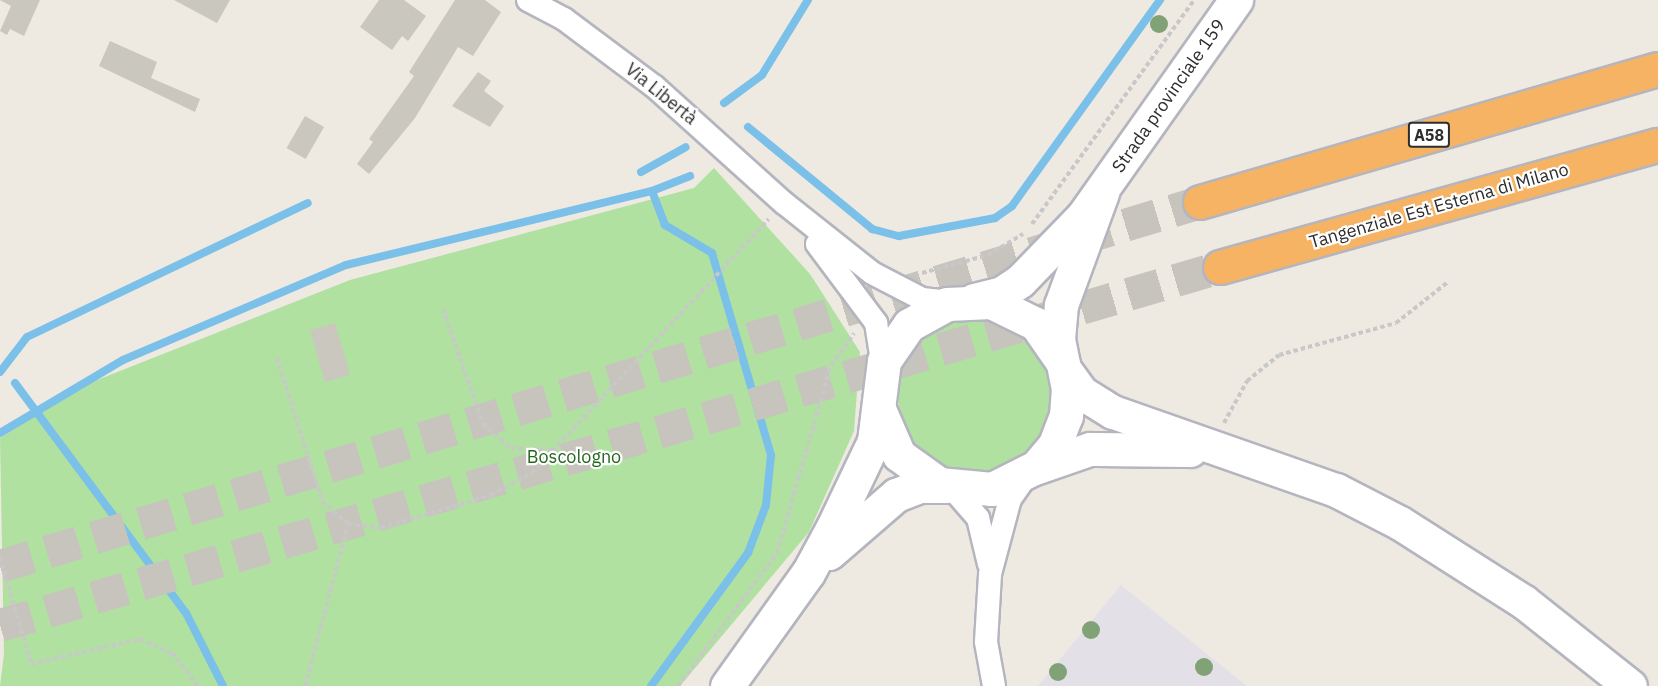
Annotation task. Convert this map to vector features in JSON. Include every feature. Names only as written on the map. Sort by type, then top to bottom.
[{"type":"highway","name":"A58","points":[[1200,202],[1658,69]]},
{"type":"highway","name":"Tangenziale Est Esterna di Milano","points":[[1220,267],[1658,145]]},
{"type":"street","name":"Via Libertà","points":[[528,0],[564,19],[655,87],[784,203]]},
{"type":"street","name":"Strada provinciale 159","points":[[727,686],[808,573],[867,459],[883,368],[909,325],[964,301],[1002,293],[1020,281],[1102,193],[1236,0]]},
{"type":"street","name":"Strada provinciale 159","points":[[808,573],[889,500],[919,486],[992,489],[1031,471],[1052,449],[1064,425],[1068,399],[1058,339],[1063,295],[1102,193]]},
{"type":"street","points":[[784,203],[897,289],[964,301]]},
{"type":"street","points":[[784,203],[867,308],[880,334],[883,368]]},
{"type":"street","name":"Strada provinciale 159","points":[[964,301],[1026,316],[1048,337],[1064,366]]},
{"type":"street","points":[[1064,366],[1076,388],[1104,408],[1221,452],[1336,490],[1400,522],[1515,596],[1630,686]]},
{"type":"street","name":"Strada provinciale 159","points":[[879,401],[884,428],[899,455],[919,473],[949,487]]},
{"type":"street","points":[[994,686],[986,642],[990,574],[1010,499],[1031,471],[1090,449],[1221,452]]},
{"type":"street","points":[[949,487],[978,518],[990,574]]},
{"type":"path","points":[[277,358],[319,494],[333,515],[348,524],[381,528],[491,495],[532,473],[557,450],[784,203]]},
{"type":"path","points":[[1221,452],[1236,398],[1260,366],[1300,347],[1396,323],[1448,282]]},
{"type":"path","points":[[442,309],[483,424],[511,448],[557,450]]},
{"type":"path","points":[[305,686],[348,524]]},
{"type":"path","points":[[0,557],[31,664],[140,639],[172,653],[198,686]]},
{"type":"shaded area","points":[[1121,585],[1247,686],[1038,686]]},
{"type":"green space","name":"Boscologno","points":[[714,168],[810,274],[860,352],[854,431],[809,532],[680,686],[0,686],[4,654],[0,438],[82,386],[350,280],[694,188]]},
{"type":"green space","points":[[974,320],[1003,326],[1028,342],[1044,367],[1050,396],[1044,425],[1028,450],[1003,466],[974,472],[945,466],[920,450],[904,425],[898,396],[904,367],[920,342],[945,326]]},
{"type":"building","points":[[0,0],[40,0],[24,36],[10,29],[7,35],[0,31],[11,6]]},
{"type":"building","points":[[174,0],[230,0],[217,23]]},
{"type":"building","points":[[379,0],[404,0],[426,16],[408,41],[402,36],[392,50],[360,27]]},
{"type":"building","points":[[455,0],[485,0],[501,12],[473,56],[458,47],[415,118],[369,174],[357,164],[373,142],[369,139],[414,76],[409,72]]},
{"type":"building","points":[[110,41],[157,62],[151,78],[200,99],[195,112],[99,66]]},
{"type":"building","points":[[478,72],[491,81],[484,91],[504,106],[490,127],[452,106]]},
{"type":"building","points":[[305,116],[324,127],[306,159],[286,148]]},
{"type":"building","points":[[335,323],[350,375],[325,382],[310,330]]},
{"type":"waterway","points":[[724,103],[762,75],[808,0]]},
{"type":"waterway","points":[[748,127],[872,229],[899,236],[995,218],[1012,206],[1160,0]]},
{"type":"waterway","points":[[641,172],[686,147]]},
{"type":"waterway","points":[[0,433],[123,360],[346,265],[652,191],[690,176]]},
{"type":"waterway","points":[[651,686],[748,553],[766,505],[771,455],[712,253],[665,225],[652,191]]},
{"type":"waterway","points":[[0,372],[27,337],[308,203]]},
{"type":"waterway","name":"Tangenziale Est Esterna di Milano","points":[[15,383],[186,613],[223,686]]},
{"type":"tunnel","points":[[0,566],[1200,202]]},
{"type":"tunnel","points":[[0,625],[1220,267]]}]
